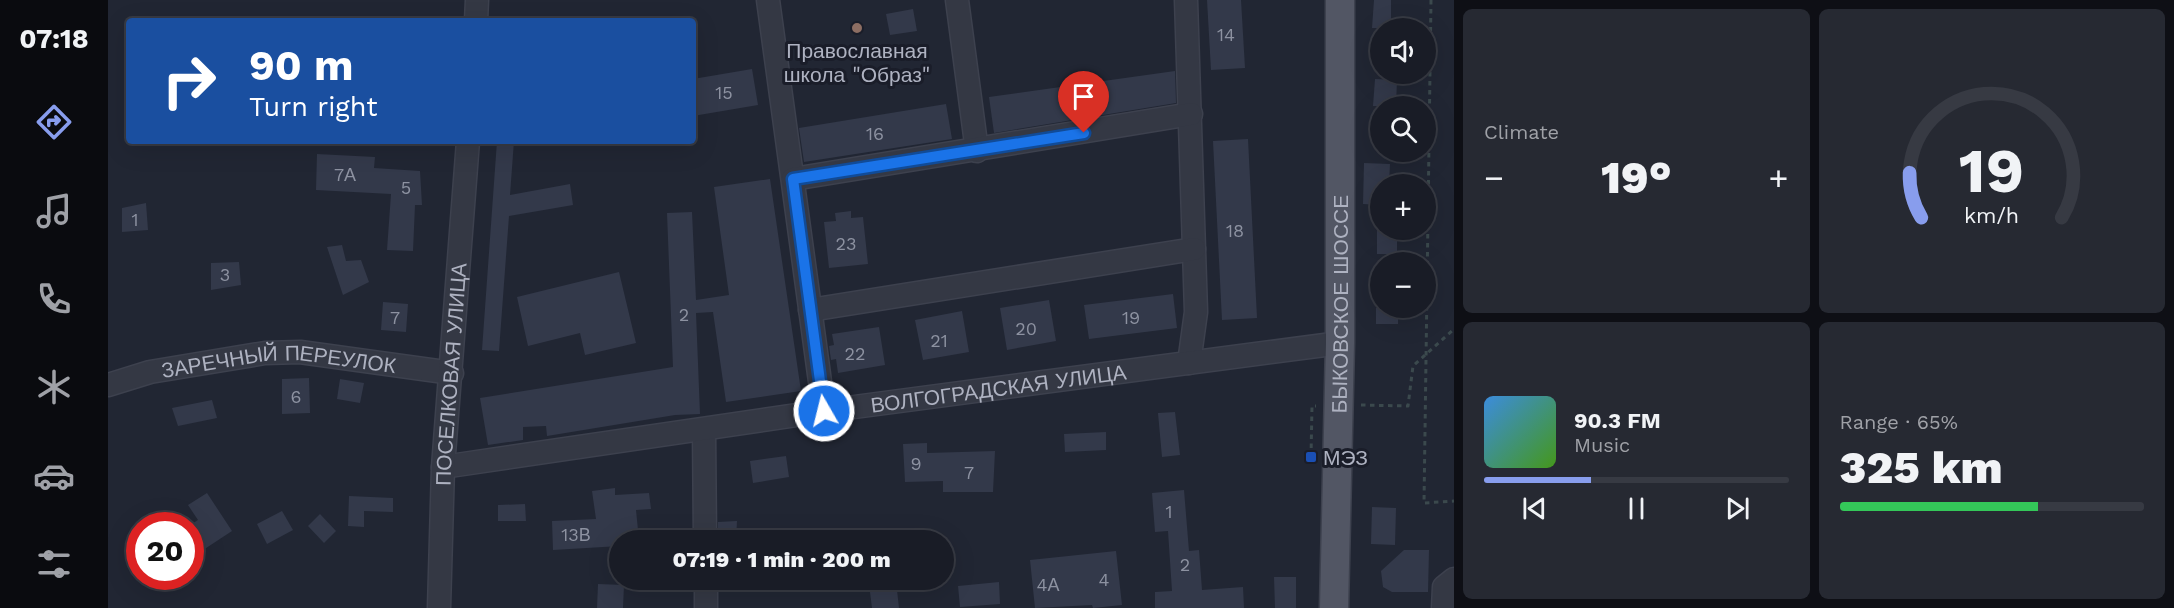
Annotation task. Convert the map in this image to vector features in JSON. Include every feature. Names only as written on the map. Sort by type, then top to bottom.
[{"type":"main road","name":"БЫКОВСКОЕ ШОССЕ","points":[[1334,608],[1340,343],[1340,0]]},
{"type":"street","points":[[476,18],[477,0]]},
{"type":"street","points":[[768,0],[824,411]]},
{"type":"street","points":[[957,0],[977,151]]},
{"type":"street","points":[[1186,0],[1196,312],[1189,363]]},
{"type":"street","points":[[793,179],[977,151],[1191,114]]},
{"type":"street","name":"ПОСЕЛКОВАЯ УЛИЦА","points":[[439,608],[443,467],[468,144]]},
{"type":"street","points":[[810,310],[1194,249]]},
{"type":"street","name":"ВОЛГОГРАДСКАЯ УЛИЦА","points":[[443,467],[824,411],[1340,343]]},
{"type":"street","name":"ЗАРЕЧНЫЙ ПЕРЕУЛОК","points":[[108,385],[160,370],[277,352],[300,352],[452,373]]},
{"type":"street","points":[[704,430],[705,530]]},
{"type":"street","points":[[1443,608],[1444,587],[1454,579]]},
{"type":"street","points":[[706,590],[706,608]]},
{"type":"path","points":[[1431,0],[1424,503],[1454,501]]},
{"type":"path","points":[[1311,457],[1312,406],[1408,406],[1413,366],[1454,329]]},
{"type":"building","points":[[1207,0],[1241,0],[1245,68],[1211,70]]},
{"type":"building","points":[[1374,0],[1391,0],[1391,18],[1373,18]]},
{"type":"building","points":[[913,9],[917,31],[890,35],[886,14]]},
{"type":"building","points":[[752,69],[758,105],[696,115],[696,78]]},
{"type":"building","points":[[1175,71],[1176,103],[994,133],[989,97]]},
{"type":"building","points":[[1375,84],[1397,84],[1396,96],[1374,96]]},
{"type":"building","points":[[946,104],[952,139],[804,162],[799,128]]},
{"type":"building","points":[[1248,139],[1257,318],[1222,320],[1213,141]]},
{"type":"building","points":[[497,144],[514,144],[510,195],[570,184],[573,205],[509,216],[499,351],[482,350]]},
{"type":"building","points":[[317,154],[375,157],[374,168],[420,171],[422,205],[415,205],[413,251],[387,250],[391,194],[316,190]]},
{"type":"building","points":[[1364,163],[1390,164],[1390,174],[1370,174],[1370,204],[1363,204]]},
{"type":"building","points":[[770,179],[801,391],[726,402],[713,312],[696,313],[700,414],[675,415],[547,436],[546,426],[523,427],[523,440],[488,445],[480,398],[673,367],[667,213],[692,212],[696,300],[729,295],[714,187]]},
{"type":"building","points":[[146,203],[148,230],[122,232],[122,208]]},
{"type":"building","points":[[851,211],[851,218],[863,217],[868,264],[829,268],[824,222],[836,221],[835,213]]},
{"type":"building","points":[[1377,240],[1397,240],[1397,252],[1377,252]]},
{"type":"building","points":[[342,245],[346,261],[361,260],[369,282],[343,295],[327,247]]},
{"type":"building","points":[[239,262],[241,285],[211,290],[211,263]]},
{"type":"building","points":[[619,272],[636,343],[585,355],[580,333],[528,346],[517,297]]},
{"type":"building","points":[[1173,294],[1177,328],[1089,339],[1084,305]]},
{"type":"building","points":[[1049,300],[1056,341],[1007,350],[1000,308]]},
{"type":"building","points":[[383,302],[408,304],[406,332],[381,330]]},
{"type":"building","points":[[962,311],[969,352],[923,360],[915,320]]},
{"type":"building","points":[[1376,318],[1398,318],[1398,324],[1376,324]]},
{"type":"building","points":[[879,327],[885,365],[838,373],[836,359],[831,360],[829,346],[834,345],[832,334]]},
{"type":"building","points":[[309,378],[310,413],[282,414],[282,379]]},
{"type":"building","points":[[340,379],[364,383],[360,403],[337,399]]},
{"type":"building","points":[[212,400],[217,418],[178,426],[172,408]]},
{"type":"building","points":[[1175,412],[1180,455],[1162,457],[1158,413]]},
{"type":"building","points":[[1106,432],[1106,450],[1065,452],[1064,434]]},
{"type":"building","points":[[927,443],[927,453],[995,451],[993,492],[943,492],[943,481],[905,482],[903,444]]},
{"type":"building","points":[[786,456],[789,477],[753,483],[750,461]]},
{"type":"building","points":[[615,488],[615,495],[649,493],[651,509],[636,510],[638,530],[609,530],[609,547],[553,550],[552,521],[596,519],[592,491]]},
{"type":"building","points":[[1184,490],[1189,551],[1199,550],[1202,590],[1243,587],[1244,608],[1155,608],[1155,592],[1172,591],[1168,531],[1155,532],[1152,493]]},
{"type":"building","points":[[207,493],[232,531],[204,549],[204,512],[193,512],[188,505]]},
{"type":"building","points":[[349,496],[393,498],[393,512],[364,511],[364,527],[348,526]]},
{"type":"building","points":[[525,504],[526,521],[498,521],[498,505]]},
{"type":"building","points":[[1372,507],[1396,508],[1395,545],[1371,544]]},
{"type":"building","points":[[282,511],[293,530],[267,544],[257,524]]},
{"type":"building","points":[[320,514],[336,531],[324,543],[308,526]]},
{"type":"building","points":[[737,521],[737,530],[718,530],[718,522]]},
{"type":"building","points":[[1404,550],[1429,550],[1428,592],[1392,592],[1383,587],[1381,571]]},
{"type":"building","points":[[1116,551],[1122,605],[1093,608],[1092,605],[1035,608],[1030,560]]},
{"type":"building","points":[[1274,577],[1296,577],[1296,608],[1275,608]]},
{"type":"building","points":[[999,582],[1000,604],[960,607],[958,586]]},
{"type":"building","points":[[598,584],[609,584],[609,590],[624,590],[623,608],[597,608]]},
{"type":"building","points":[[870,590],[897,590],[899,608],[872,608]]},
{"type":"place","name":"Православная школа \"Образ\"","points":[[857,28]]},
{"type":"place","name":"МЭЗ","points":[[1311,457]]},
{"type":"route","points":[[824,411],[793,179],[1084,133]]}]
